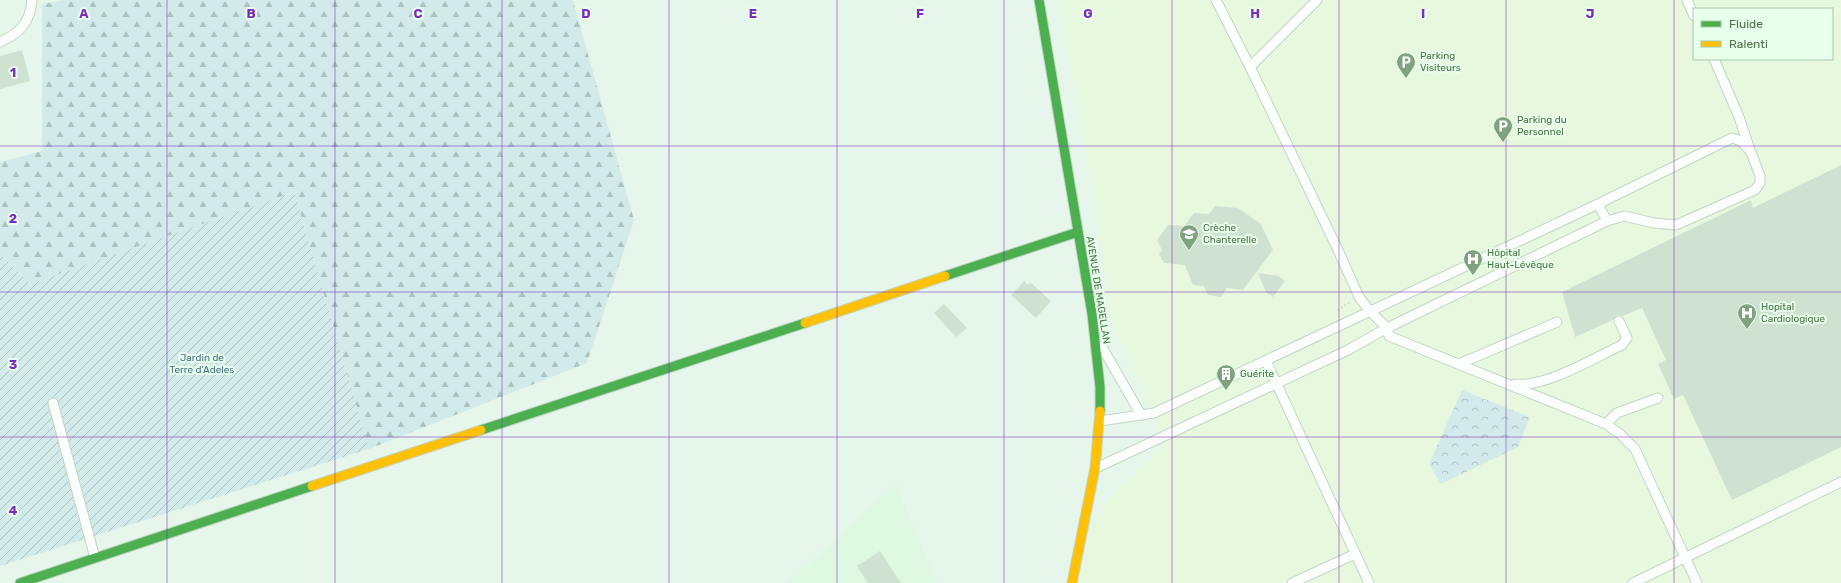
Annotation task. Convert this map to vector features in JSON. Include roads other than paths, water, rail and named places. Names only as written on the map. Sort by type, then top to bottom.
[{"type":"street","name":"AVENUE DE MAGELLAN","points":[[1039,0],[1094,332],[1100,387],[1100,421],[1095,468],[1072,583]]},
{"type":"street","points":[[20,583],[1078,232]]},
{"type":"lane","points":[[0,42],[24,27],[31,13],[32,0]]},
{"type":"lane","points":[[1216,0],[1250,67],[1359,297],[1370,311],[1387,328],[1389,336],[1606,424],[1620,434],[1634,449],[1697,583]]},
{"type":"lane","points":[[1250,67],[1317,0]]},
{"type":"lane","points":[[1687,0],[1693,14]]},
{"type":"lane","points":[[1095,468],[1348,350],[1387,328],[1607,221],[1624,216],[1654,223],[1676,225],[1755,190],[1760,183],[1760,176],[1739,117],[1714,60]]},
{"type":"lane","points":[[1100,421],[1154,413],[1598,204],[1732,138],[1741,141],[1751,152]]},
{"type":"lane","points":[[1598,204],[1607,221]]},
{"type":"lane","points":[[1537,396],[1532,389],[1541,382],[1622,345],[1627,338],[1619,321]]},
{"type":"lane","points":[[1459,364],[1557,322]]},
{"type":"lane","points":[[1094,332],[1141,415]]},
{"type":"lane","points":[[1266,361],[1369,583]]},
{"type":"lane","points":[[1501,382],[1525,385],[1541,382]]},
{"type":"lane","points":[[1606,424],[1617,413],[1658,398]]},
{"type":"lane","points":[[53,403],[95,558]]},
{"type":"lane","points":[[1633,583],[1841,482]]},
{"type":"lane","points":[[1292,583],[1355,554]]},
{"type":"place","name":"Parking Visiteurs","points":[[1406,79]]},
{"type":"place","name":"Parking du Personnel","points":[[1503,143]]},
{"type":"place","name":"Crèche Chanterelle","points":[[1189,251]]},
{"type":"place","name":"Hôpital Haut-Lévêque","points":[[1473,276]]},
{"type":"place","name":"Hopital Cardiologique","points":[[1747,330]]},
{"type":"place","name":"Guérite","points":[[1226,391]]},
{"type":"park label","name":"Jardin de Terre d'Adeles","points":[[202,364]]}]
